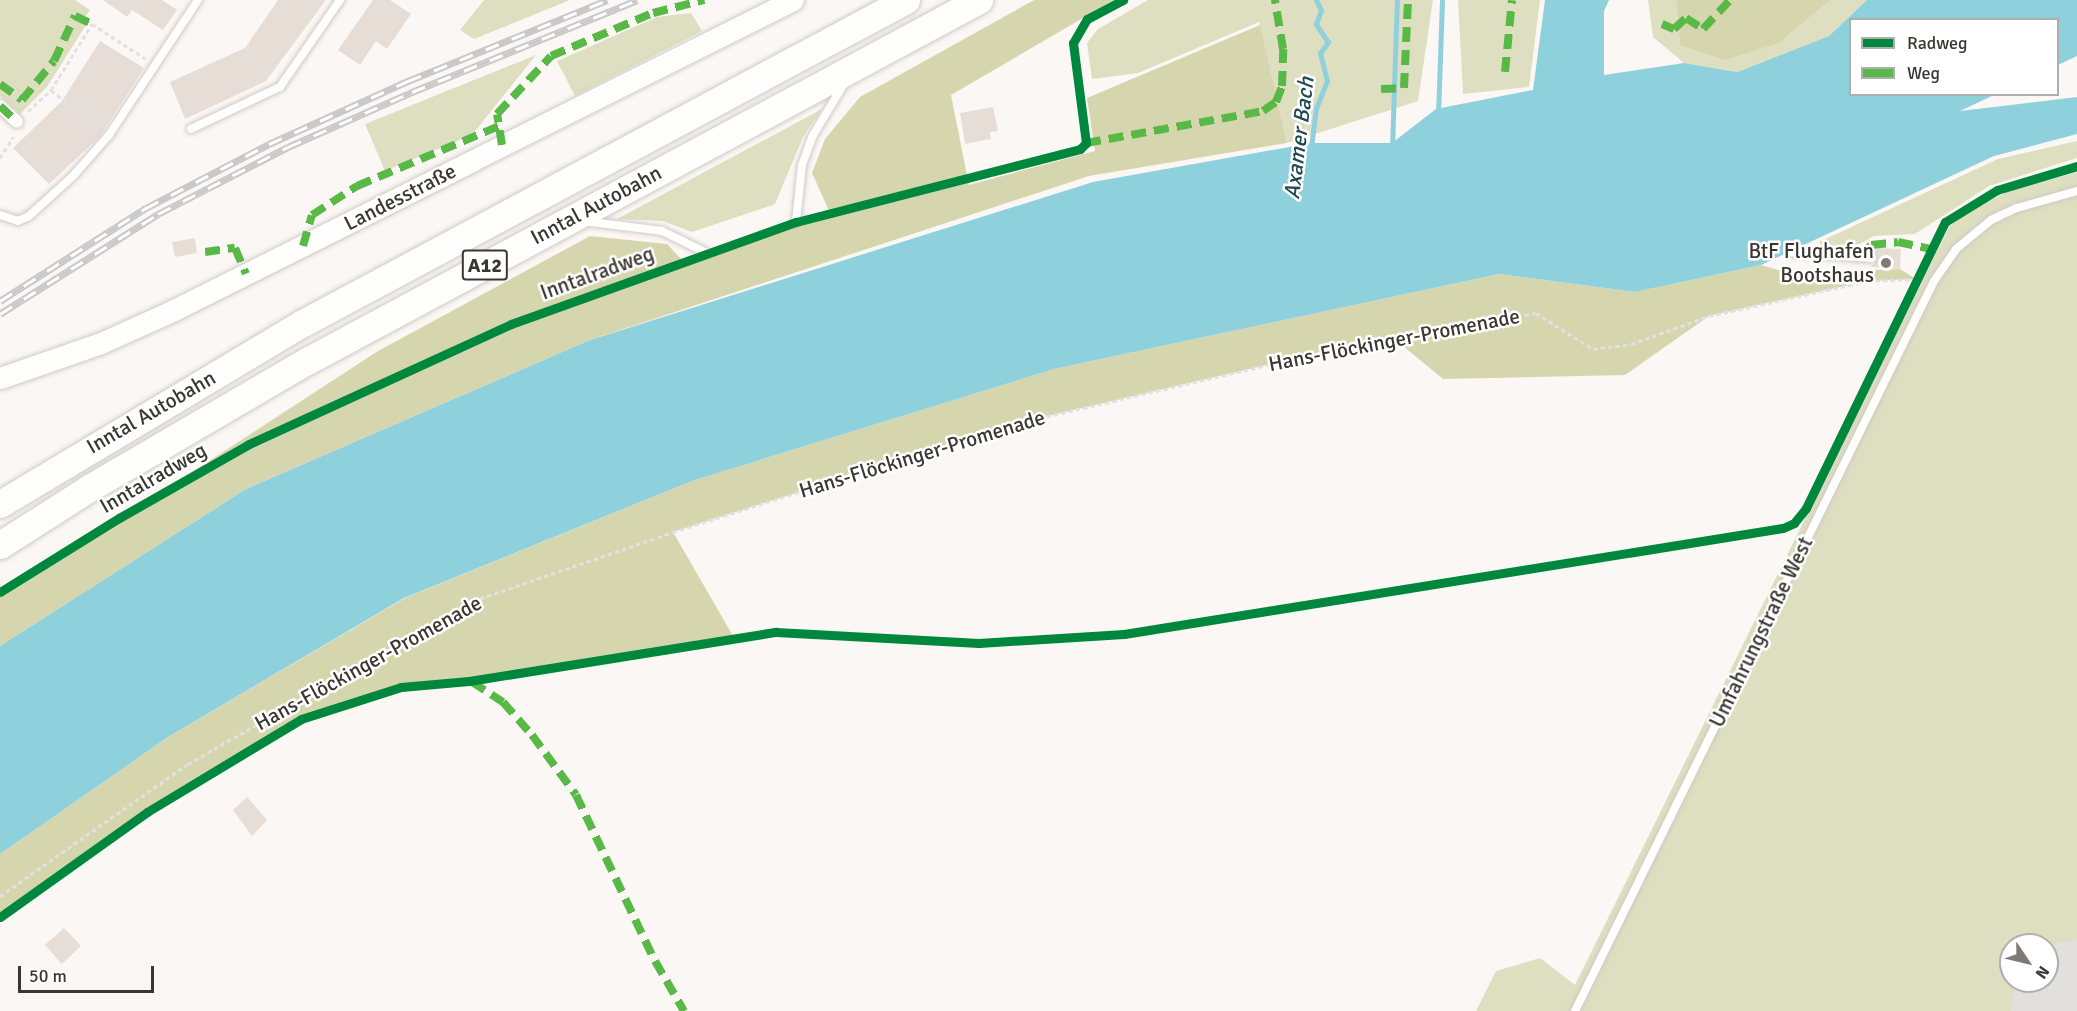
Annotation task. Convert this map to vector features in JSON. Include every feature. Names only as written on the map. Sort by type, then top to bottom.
[{"type":"highway","name":"Inntal Autobahn","points":[[0,504],[303,323],[906,0]]},
{"type":"highway","name":"Inntal Autobahn","points":[[0,545],[91,487],[307,361],[980,0]]},
{"type":"main road","name":"Landesstraße","points":[[0,378],[101,343],[174,310],[793,0]]},
{"type":"street","points":[[0,106],[17,122]]},
{"type":"lane","points":[[0,216],[18,221],[55,194],[109,135],[198,0]]},
{"type":"lane","points":[[191,129],[280,87],[340,0]]},
{"type":"lane","points":[[796,222],[802,165],[812,136],[835,103],[851,69]]},
{"type":"lane","name":"Umfahrungstraße West","points":[[1575,1011],[1934,281],[1956,249],[1991,220],[2018,208],[2077,191]]},
{"type":"lane","points":[[570,219],[662,231],[705,252]]},
{"type":"lane","points":[[1790,252],[1872,258]]},
{"type":"path","points":[[0,158],[15,133],[17,122],[51,90],[92,24],[155,65]]},
{"type":"path","points":[[51,90],[101,129],[107,121]]},
{"type":"green space","points":[[0,0],[75,0],[90,10],[82,21],[86,25],[47,87],[20,114],[0,96]]},
{"type":"green space","points":[[484,0],[570,0],[474,39],[460,30]]},
{"type":"green space","points":[[1034,0],[1114,0],[951,95],[969,185],[1095,151],[1087,98],[1260,25],[1287,143],[1089,176],[590,340],[246,489],[0,646],[0,597],[378,351],[590,236],[667,244],[683,261],[830,213],[812,173],[825,139],[860,97]]},
{"type":"green space","points":[[1148,0],[1433,0],[1418,101],[1287,143],[1259,22],[1138,73],[1092,79],[1087,43],[1098,29]]},
{"type":"green space","points":[[1458,0],[1540,0],[1529,87],[1463,94]]},
{"type":"green space","points":[[1648,0],[1676,0],[1680,45],[1779,43],[1831,0],[1867,0],[1829,36],[1737,72],[1684,63],[1653,37]]},
{"type":"green space","points":[[1676,0],[1831,0],[1779,43],[1725,60],[1680,45]]},
{"type":"green space","points":[[691,13],[702,31],[575,96],[557,61],[657,17]]},
{"type":"green space","points":[[536,55],[472,135],[385,171],[365,124]]},
{"type":"green space","points":[[822,109],[803,137],[775,204],[692,232],[663,221],[617,219]]},
{"type":"green space","points":[[2077,141],[2077,158],[1989,186],[1915,234],[1874,236],[1849,250],[1824,248],[1819,242],[1998,159]]},
{"type":"green space","points":[[2077,172],[2077,1011],[1476,1011],[1496,971],[1540,958],[1575,985],[1949,227],[1970,209],[2010,191]]},
{"type":"green space","points":[[1761,265],[1789,273],[1900,269],[1916,279],[1868,281],[1709,316],[1625,375],[1443,379],[1391,336],[1010,425],[673,532],[733,636],[469,681],[401,687],[301,719],[147,812],[0,917],[0,854],[168,737],[405,598],[692,481],[1054,369],[1499,274],[1635,292]]},
{"type":"water","points":[[1545,0],[1609,0],[1604,11],[1604,75],[1684,63],[1737,72],[1829,36],[1867,0],[2077,0],[2077,56],[2059,65],[2059,18],[1849,18],[1849,96],[1992,96],[1960,111],[2077,97],[2077,134],[1994,156],[1761,265],[1635,292],[1499,274],[1054,369],[692,481],[404,598],[168,737],[0,854],[0,646],[246,489],[590,340],[1093,182],[1312,143],[1392,143],[1436,109],[1533,90]]},
{"type":"building","points":[[103,0],[162,0],[177,10],[163,30],[132,10],[127,17]]},
{"type":"building","points":[[278,0],[326,0],[266,81],[185,119],[170,82],[245,48]]},
{"type":"building","points":[[373,0],[390,0],[411,14],[387,49],[376,41],[360,65],[338,50]]},
{"type":"building","points":[[100,41],[144,68],[100,136],[49,184],[13,148],[62,101]]},
{"type":"building","points":[[993,107],[998,131],[990,132],[991,139],[965,144],[960,113]]},
{"type":"building","points":[[195,238],[197,253],[175,257],[172,242]]},
{"type":"building","name":"BtF Flughafen Bootshaus","points":[[1872,248],[1901,249],[1900,269],[1871,267],[1878,258]]},
{"type":"building","points":[[247,797],[267,820],[252,836],[233,810]]},
{"type":"building","points":[[64,928],[81,946],[62,964],[45,945]]},
{"type":"waterway","name":"Axamer Bach","points":[[1311,148],[1316,108],[1327,81],[1320,53],[1328,42],[1316,24],[1321,10],[1316,0]]},
{"type":"waterway","name":"Axamer Bach","points":[[1392,148],[1397,0]]},
{"type":"waterway","points":[[1438,115],[1442,0]]},
{"type":"runway","points":[[2072,1011],[2077,1001]]},
{"type":"railway","points":[[0,301],[146,208],[269,144],[408,81],[607,0]]},
{"type":"railway","points":[[0,314],[158,214],[288,147],[412,92],[637,0]]},
{"type":"marked path","points":[[502,145],[497,114],[551,56],[653,13],[704,0]]},
{"type":"marked path","points":[[1086,143],[1263,111],[1276,102],[1282,86],[1283,49],[1275,0]]},
{"type":"marked path","points":[[1381,89],[1404,88],[1408,0]]},
{"type":"marked path","points":[[1505,72],[1512,0]]},
{"type":"marked path","points":[[1662,24],[1674,29],[1686,18],[1703,29],[1730,0]]},
{"type":"marked path","points":[[0,84],[22,100],[54,61],[75,16],[92,24]]},
{"type":"marked path","points":[[0,106],[17,122]]},
{"type":"marked path","points":[[303,246],[312,215],[357,186],[499,126]]},
{"type":"marked path","points":[[1862,257],[1871,245],[1898,242],[1930,249]]},
{"type":"marked path","points":[[205,252],[235,248],[246,274]]},
{"type":"marked path","points":[[472,682],[503,702],[532,735],[576,795],[655,961],[684,1011]]},
{"type":"cycle path","name":"Inntalradweg","points":[[0,592],[119,518],[249,444],[511,324],[796,222],[1080,149],[1086,143],[1073,43],[1087,19],[1123,0]]},
{"type":"cycle path","name":"Hans-Flöckinger-Promenade","points":[[0,917],[147,812],[301,719],[401,687],[469,681],[776,632],[979,643],[1124,634],[1783,528],[1794,523],[1806,508],[1945,222],[1997,190],[2077,166]]},
{"type":"place","name":"BtF Flughafen Bootshaus","points":[[1886,263]]}]
